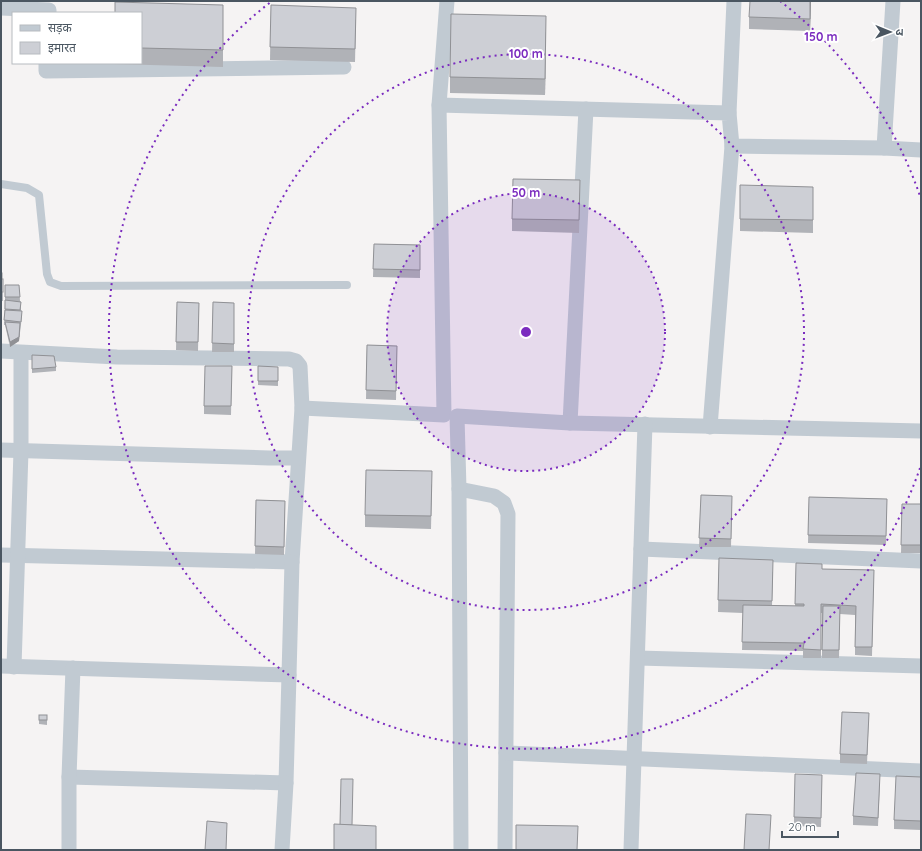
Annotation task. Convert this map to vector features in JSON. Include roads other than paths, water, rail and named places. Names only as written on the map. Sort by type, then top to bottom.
[{"type":"street","points":[[447,1],[439,105],[451,416],[459,489],[461,850]]},
{"type":"street","points":[[710,427],[732,146],[729,113],[734,1]]},
{"type":"street","points":[[884,148],[893,1]]},
{"type":"street","points":[[1,8],[49,10],[49,12]]},
{"type":"street","points":[[46,64],[46,71],[292,69],[344,67]]},
{"type":"street","points":[[439,105],[729,113]]},
{"type":"street","points":[[570,423],[586,109]]},
{"type":"street","points":[[732,146],[884,148],[921,150]]},
{"type":"street","points":[[1,351],[117,357],[289,359],[296,361],[300,366],[302,408],[292,562],[286,783],[282,850]]},
{"type":"street","points":[[21,353],[21,450],[17,556],[8,666],[289,675]]},
{"type":"street","points":[[302,408],[570,423],[921,431]]},
{"type":"street","points":[[631,850],[645,424]]},
{"type":"street","points":[[1,450],[298,458]]},
{"type":"street","points":[[459,489],[494,496],[504,503],[508,514],[505,850]]},
{"type":"street","points":[[641,549],[921,561]]},
{"type":"street","points":[[1,555],[292,562]]},
{"type":"street","points":[[638,658],[921,666]]},
{"type":"street","points":[[69,850],[69,777],[73,668]]},
{"type":"street","points":[[506,753],[921,771]]},
{"type":"street","points":[[69,777],[286,783]]},
{"type":"lane","points":[[1,184],[27,188],[39,195],[47,274],[50,282],[61,286],[347,285]]}]
